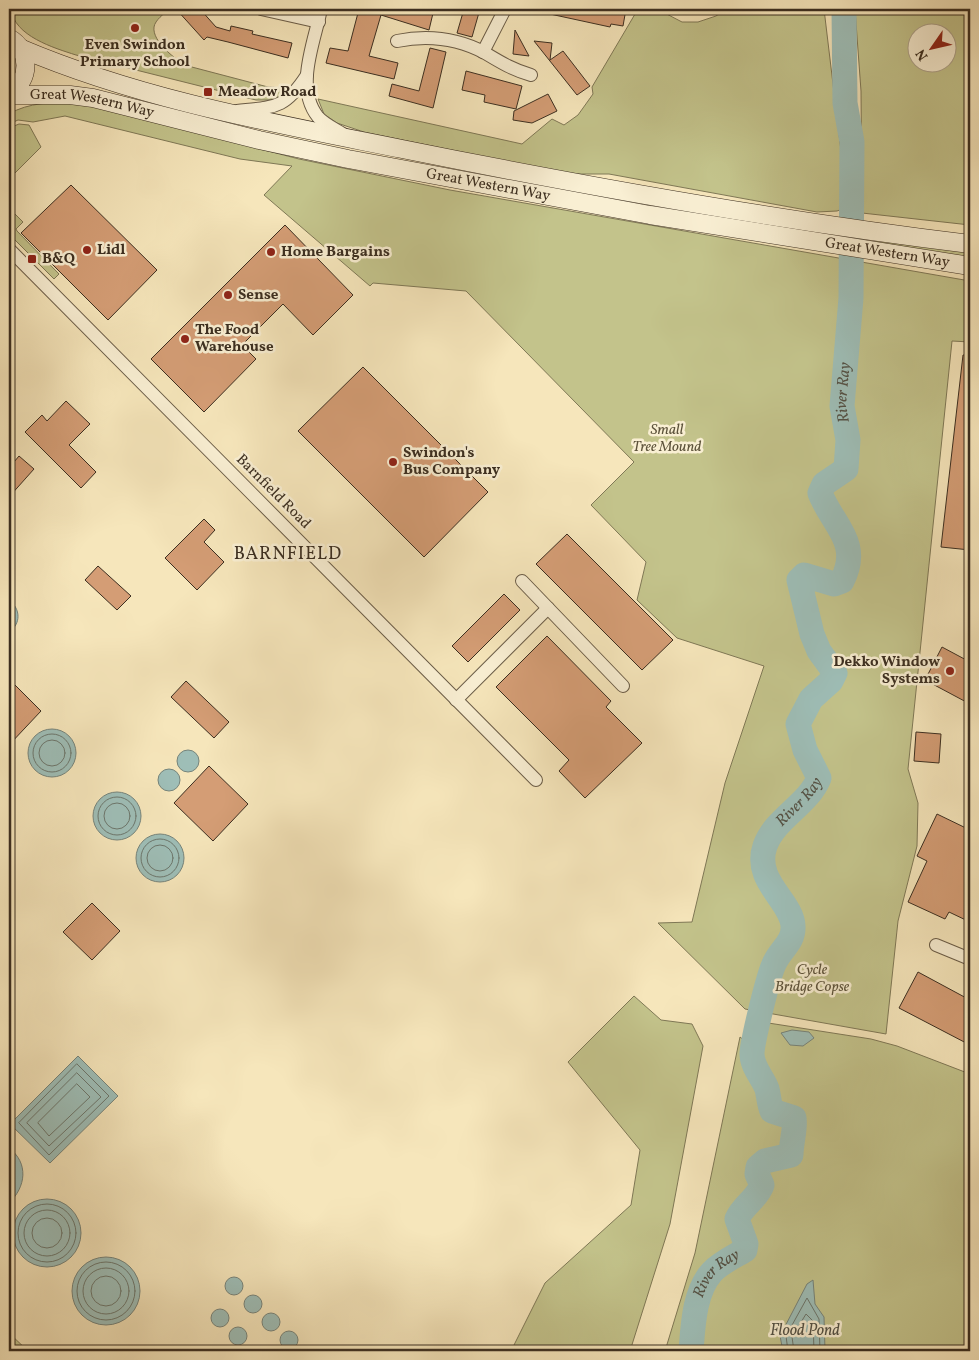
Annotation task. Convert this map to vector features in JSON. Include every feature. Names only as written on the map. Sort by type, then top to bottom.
[{"type":"main road","points":[[9,94],[20,84],[24,76],[26,59],[12,39]]},
{"type":"main road","name":"Great Western Way","points":[[12,39],[136,89],[224,113],[573,182],[874,232],[970,244]]},
{"type":"main road","name":"Great Western Way","points":[[9,94],[70,95],[93,98],[259,140],[348,159],[650,215],[970,266]]},
{"type":"street","points":[[261,9],[319,22]]},
{"type":"street","points":[[321,9],[307,75],[310,99],[317,116],[352,139]]},
{"type":"street","points":[[483,52],[505,9]]},
{"type":"street","points":[[397,41],[412,38],[439,38],[483,52],[505,66],[530,75]]},
{"type":"street","points":[[224,113],[282,104],[294,95],[307,75]]},
{"type":"street","name":"Barnfield Road","points":[[9,249],[536,780]]},
{"type":"street","points":[[522,581],[623,686]]},
{"type":"street","points":[[456,700],[548,608]]},
{"type":"street","points":[[936,945],[970,959]]},
{"type":"green space","points":[[11,9],[169,9],[156,22],[154,33],[161,45],[178,60],[188,66],[268,87],[286,88],[283,96],[273,100],[256,100],[76,55],[36,40],[27,34],[19,27]]},
{"type":"green space","points":[[638,9],[657,9],[682,22],[698,22],[716,16],[726,9],[824,9],[844,176],[845,208],[837,211],[817,212],[609,174],[567,174],[364,132],[337,123],[324,114],[318,99],[522,144],[552,119],[564,125],[578,115],[593,94],[592,87]]},
{"type":"green space","points":[[855,9],[970,9],[970,225],[862,213],[861,91]]},
{"type":"green space","points":[[74,101],[299,159],[450,190],[970,281],[970,342],[952,341],[908,769],[918,803],[917,846],[898,921],[886,1034],[745,1009],[658,923],[692,922],[725,783],[764,666],[677,638],[637,600],[646,562],[591,505],[634,462],[466,291],[373,283],[370,286],[264,195],[292,166],[240,159],[65,116],[33,122],[18,120],[9,124],[9,114],[24,107]]},
{"type":"green space","points":[[19,124],[29,125],[41,147],[9,179],[9,128]]},
{"type":"green space","points":[[9,208],[23,222],[16,229],[17,231],[59,274],[54,279],[9,234]]},
{"type":"green space","points":[[875,240],[970,252],[970,258],[874,245]]},
{"type":"green space","points":[[634,996],[661,1020],[692,1024],[703,1046],[670,1224],[630,1351],[511,1351],[545,1283],[631,1205],[640,1150],[568,1062]]},
{"type":"green space","points":[[762,1022],[871,1039],[897,1046],[970,1074],[970,1351],[695,1351],[697,1319],[705,1287],[718,1271],[740,1256],[751,1244],[741,1220],[745,1212],[758,1200],[763,1192],[763,1170],[771,1163],[794,1156],[795,1137],[800,1126],[795,1116],[774,1107],[772,1093],[757,1059]]},
{"type":"green space","points":[[740,1037],[745,1041],[763,1099],[770,1113],[786,1125],[787,1132],[782,1146],[755,1158],[752,1184],[742,1196],[730,1217],[733,1234],[741,1248],[714,1264],[704,1275],[690,1306],[680,1351],[665,1351],[695,1253]]},
{"type":"green space","points":[[9,1333],[28,1351],[9,1351]]},
{"type":"water","points":[[9,600],[16,608],[18,616],[16,625],[9,632]]},
{"type":"water","points":[[52,729],[61,731],[69,736],[74,744],[76,753],[74,762],[69,770],[61,775],[52,777],[43,775],[35,770],[30,762],[28,753],[30,744],[35,736],[43,731]]},
{"type":"water","points":[[188,750],[196,753],[199,761],[196,769],[188,772],[180,769],[177,761],[180,753]]},
{"type":"water","points":[[169,769],[177,772],[180,780],[177,788],[169,791],[161,788],[158,780],[161,772]]},
{"type":"water","points":[[117,792],[126,794],[134,799],[139,807],[141,816],[139,825],[134,833],[126,838],[117,840],[108,838],[100,833],[95,825],[93,816],[95,807],[100,799],[108,794]]},
{"type":"water","points":[[160,834],[169,836],[177,841],[182,849],[184,858],[182,867],[177,875],[169,880],[160,882],[151,880],[143,875],[138,867],[136,858],[138,849],[143,841],[151,836]]},
{"type":"water","points":[[792,1030],[809,1032],[814,1038],[803,1046],[790,1045],[781,1033]]},
{"type":"water","points":[[78,1056],[118,1096],[50,1163],[10,1124]]},
{"type":"water","points":[[9,1148],[20,1161],[23,1175],[19,1190],[9,1203]]},
{"type":"water","points":[[47,1199],[60,1202],[71,1209],[78,1220],[81,1233],[78,1246],[71,1257],[60,1264],[47,1267],[34,1264],[23,1257],[16,1246],[13,1233],[16,1220],[23,1209],[34,1202]]},
{"type":"water","points":[[106,1257],[119,1260],[130,1267],[137,1278],[140,1291],[137,1304],[130,1315],[119,1322],[106,1325],[93,1322],[82,1315],[75,1304],[72,1291],[75,1278],[82,1267],[93,1260]]},
{"type":"water","points":[[234,1277],[242,1282],[243,1286],[238,1294],[234,1295],[226,1290],[225,1286],[230,1278]]},
{"type":"water","name":"Flood Pond","points":[[813,1280],[815,1304],[824,1317],[825,1350],[783,1351],[780,1336],[807,1284]]},
{"type":"water","points":[[249,1295],[257,1295],[262,1300],[260,1311],[249,1313],[244,1308],[244,1300]]},
{"type":"water","points":[[220,1309],[228,1314],[229,1318],[224,1326],[220,1327],[212,1322],[211,1318],[216,1310]]},
{"type":"water","points":[[271,1313],[278,1315],[280,1322],[278,1329],[271,1331],[264,1329],[262,1322],[264,1315]]},
{"type":"water","points":[[238,1327],[245,1329],[247,1336],[245,1343],[238,1345],[231,1343],[229,1336],[231,1329]]},
{"type":"water","points":[[289,1331],[296,1333],[298,1340],[296,1347],[289,1349],[282,1347],[280,1340],[282,1333]]},
{"type":"building","points":[[176,9],[200,9],[216,27],[230,31],[231,26],[253,31],[252,34],[292,43],[288,58],[207,37],[204,40]]},
{"type":"building","points":[[359,9],[434,9],[429,30],[381,15],[369,56],[398,63],[394,79],[326,63],[330,48],[348,51]]},
{"type":"building","points":[[464,9],[480,9],[472,37],[457,33]]},
{"type":"building","points":[[550,9],[626,9],[623,26],[611,24],[610,27],[550,14]]},
{"type":"building","points":[[515,30],[529,56],[513,54]]},
{"type":"building","points":[[534,41],[552,43],[550,60],[563,51],[590,86],[577,95]]},
{"type":"building","points":[[430,48],[446,52],[433,108],[389,96],[392,84],[419,91]]},
{"type":"building","points":[[466,71],[522,86],[516,109],[484,102],[485,95],[462,90]]},
{"type":"building","points":[[548,94],[557,111],[532,123],[513,120],[514,111]]},
{"type":"building","name":"Lidl","points":[[71,185],[157,270],[108,320],[21,233]]},
{"type":"building","points":[[285,225],[353,295],[313,335],[283,304],[242,345],[256,359],[204,412],[151,359]]},
{"type":"building","points":[[963,355],[970,355],[970,550],[941,547]]},
{"type":"building","name":"Swindon's Bus Company","points":[[363,367],[488,492],[424,557],[298,431]]},
{"type":"building","points":[[66,401],[90,424],[69,445],[96,472],[81,488],[25,432],[42,415],[47,421]]},
{"type":"building","points":[[19,456],[34,469],[9,497],[9,468]]},
{"type":"building","points":[[204,519],[215,530],[204,542],[224,562],[197,590],[165,558]]},
{"type":"building","points":[[567,534],[673,640],[642,670],[536,564]]},
{"type":"building","points":[[98,566],[131,596],[117,610],[85,580]]},
{"type":"building","points":[[504,594],[520,610],[468,662],[452,646]]},
{"type":"building","points":[[547,636],[611,701],[606,707],[642,743],[585,798],[559,771],[569,760],[496,687]]},
{"type":"building","name":"Dekko Window Systems","points":[[942,647],[970,662],[970,704],[925,680]]},
{"type":"building","points":[[9,679],[41,711],[9,745]]},
{"type":"building","points":[[186,681],[229,722],[214,738],[171,697]]},
{"type":"building","points":[[916,732],[941,734],[939,763],[914,761]]},
{"type":"building","points":[[209,766],[248,804],[213,841],[174,803]]},
{"type":"building","points":[[937,814],[970,830],[970,922],[949,912],[945,919],[908,902],[927,861],[917,856]]},
{"type":"building","points":[[92,903],[120,931],[92,960],[63,932]]},
{"type":"building","points":[[918,972],[970,1000],[970,1045],[899,1008]]},
{"type":"waterway","name":"River Ray","points":[[691,1351],[696,1310],[701,1289],[712,1272],[745,1250],[746,1244],[737,1219],[760,1190],[762,1185],[757,1174],[758,1167],[765,1161],[791,1155],[794,1130],[794,1118],[772,1111],[767,1089],[752,1059],[752,1054],[761,1008],[772,968],[793,932],[791,917],[787,908],[774,890],[764,870],[765,846],[776,827],[807,796],[819,778],[805,750],[798,724],[811,699],[831,681],[835,673],[819,651],[812,634],[799,580],[804,575],[834,584],[842,581],[849,555],[843,534],[820,493],[824,484],[846,469],[848,440],[842,406],[851,298],[852,142],[845,103],[844,9]]},
{"type":"place","name":"Even Swindon Primary School","points":[[135,28]]},
{"type":"place","name":"Meadow Road","points":[[208,92]]},
{"type":"place","name":"Lidl","points":[[87,250]]},
{"type":"place","name":"Home Bargains","points":[[271,252]]},
{"type":"place","name":"B&Q","points":[[32,259]]},
{"type":"place","name":"Sense","points":[[228,295]]},
{"type":"place","name":"The Food Warehouse","points":[[185,339]]},
{"type":"place","name":"Swindon's Bus Company","points":[[393,462]]},
{"type":"place","name":"Dekko Window Systems","points":[[950,671]]},
{"type":"district","name":"BARNFIELD","points":[[288,554]]},
{"type":"park label","name":"Small Tree Mound","points":[[667,438]]},
{"type":"park label","name":"Cycle Bridge Copse","points":[[812,978]]}]
